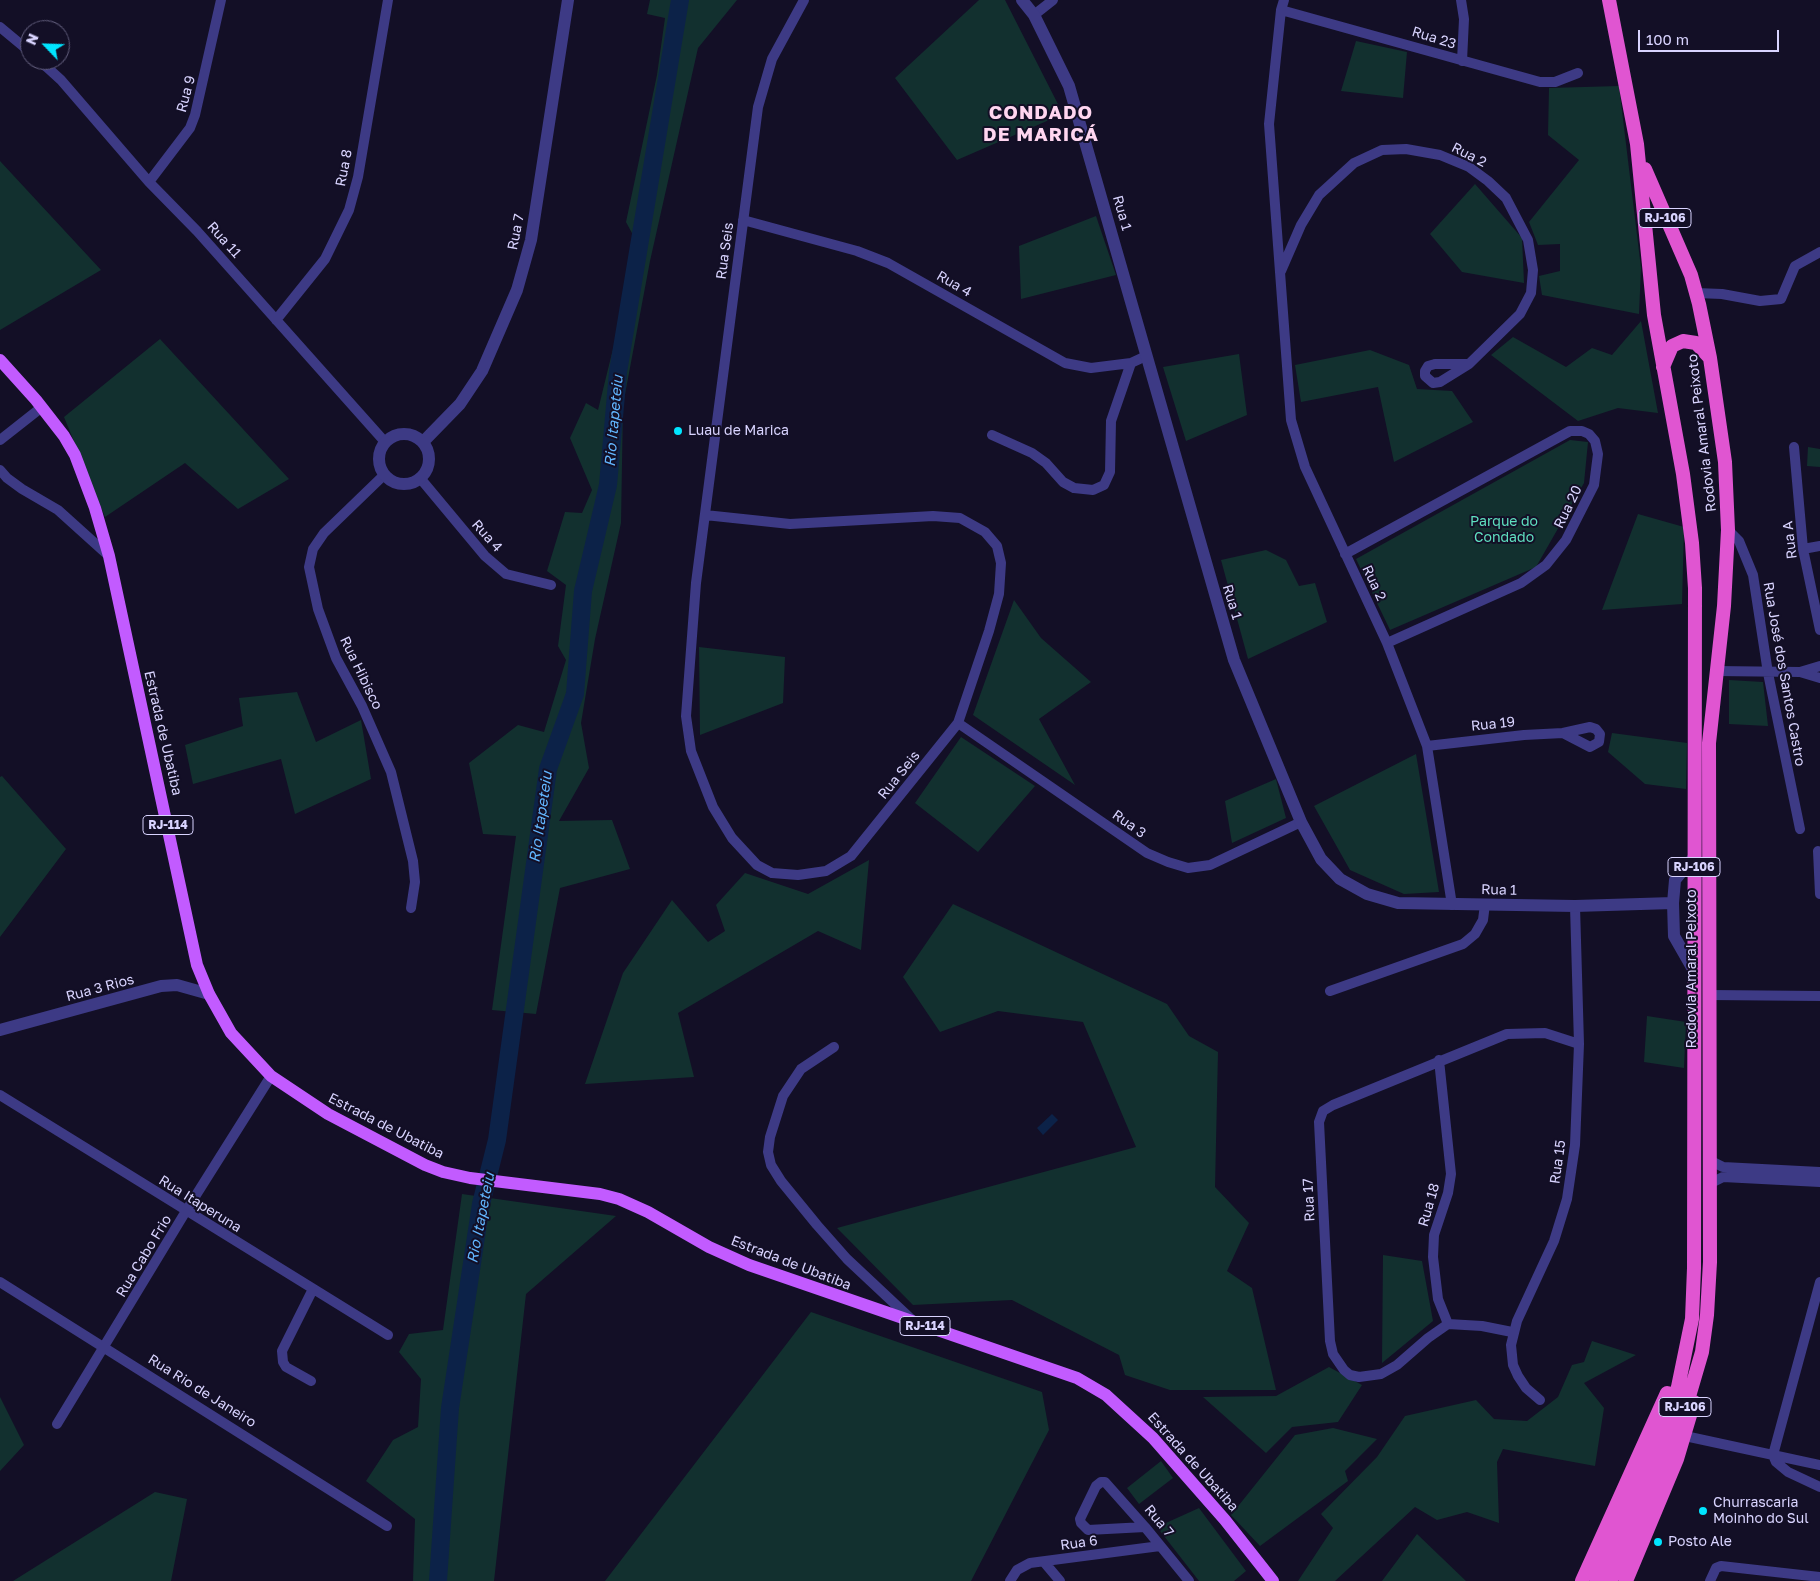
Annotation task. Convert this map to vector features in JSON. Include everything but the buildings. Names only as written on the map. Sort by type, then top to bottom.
[{"type":"highway","name":"Rodovia Amaral Peixoto","points":[[1597,1581],[1673,1402],[1683,1369],[1689,1337],[1694,1268],[1695,588],[1692,543],[1683,474],[1663,368],[1648,271],[1637,144],[1609,0]]},
{"type":"highway","name":"Rodovia Amaral Peixoto","points":[[1611,1581],[1670,1446],[1699,1368],[1709,1292],[1709,743],[1724,606],[1728,530],[1725,462],[1710,358],[1696,293],[1687,267],[1654,192],[1637,144]]},
{"type":"highway","points":[[1663,368],[1672,346],[1683,341],[1696,343],[1710,358]]},
{"type":"highway","points":[[1582,1581],[1670,1387],[1689,1337]]},
{"type":"highway","points":[[1626,1581],[1685,1436],[1699,1368]]},
{"type":"main road","name":"Estrada de Ubatiba","points":[[0,360],[42,407],[64,436],[75,455],[95,508],[109,556],[167,817],[189,934],[197,965],[209,994],[231,1033],[271,1076],[328,1114],[425,1165],[470,1178],[600,1194],[619,1199],[648,1212],[709,1247],[749,1265],[1059,1371],[1106,1395],[1166,1452],[1273,1581]]},
{"type":"street","name":"Rua 9","points":[[149,182],[190,128],[195,115],[221,0]]},
{"type":"street","name":"Rua 8","points":[[276,320],[325,259],[349,210],[358,178],[388,0]]},
{"type":"street","name":"Rua 7","points":[[423,442],[460,404],[482,371],[517,290],[530,240],[568,0]]},
{"type":"street","name":"Rua Seis","points":[[705,516],[790,524],[933,516],[960,518],[984,532],[997,546],[1001,563],[999,594],[989,631],[958,723],[851,856],[826,871],[798,874],[772,873],[757,865],[732,838],[713,807],[691,751],[686,716],[696,583],[743,220],[761,97],[772,59],[804,0]]},
{"type":"street","name":"Rua 1","points":[[1022,0],[1034,15],[1069,86],[1234,660],[1301,822],[1321,858],[1340,880],[1367,894],[1398,904],[1575,906],[1673,902]]},
{"type":"street","points":[[1034,15],[1053,0]]},
{"type":"street","points":[[1461,0],[1464,19],[1462,61]]},
{"type":"street","name":"Rua 23","points":[[1283,5],[1462,61],[1545,83],[1578,74]]},
{"type":"street","name":"Rua 2","points":[[1283,5],[1269,124],[1291,420],[1305,467],[1387,643],[1427,746],[1452,905]]},
{"type":"street","points":[[0,28],[20,44]]},
{"type":"street","name":"Rua 11","points":[[50,70],[61,80],[149,182],[197,231],[386,442]]},
{"type":"street","name":"Rua 2","points":[[1281,272],[1301,225],[1319,194],[1354,163],[1382,150],[1406,149],[1440,155],[1468,167],[1488,180],[1506,198],[1528,240],[1533,270],[1531,293],[1520,314],[1469,364]]},
{"type":"street","name":"Rua 4","points":[[743,220],[858,251],[888,263],[1065,363],[1091,368],[1131,363],[1146,356]]},
{"type":"street","points":[[1696,293],[1722,294],[1760,301],[1781,299],[1795,266],[1800,261],[1820,252]]},
{"type":"street","points":[[992,435],[1032,453],[1046,463],[1063,482],[1074,488],[1093,490],[1104,485],[1110,472],[1110,421],[1131,363]]},
{"type":"street","points":[[0,440],[42,407]]},
{"type":"street","name":"Rua 20","points":[[1345,554],[1570,431],[1582,431],[1589,434],[1595,441],[1598,454],[1594,485],[1566,540],[1546,565],[1521,583],[1387,643]]},
{"type":"street","points":[[404,434],[414,436],[423,442],[429,461],[420,478],[406,484],[398,483],[384,474],[379,458],[386,442],[394,436],[404,434]]},
{"type":"street","name":"Rua A","points":[[1794,447],[1803,549],[1820,630]]},
{"type":"street","points":[[0,470],[22,489],[58,510],[109,556]]},
{"type":"street","name":"Rua Hibisco","points":[[384,474],[324,533],[313,549],[309,567],[318,610],[336,658],[362,706],[390,772],[413,861],[415,882],[411,908]]},
{"type":"street","name":"Rua 4","points":[[420,478],[485,556],[506,574],[551,585]]},
{"type":"street","name":"Rua José dos Santos Castro","points":[[1728,530],[1739,541],[1753,576],[1768,673],[1800,829]]},
{"type":"street","points":[[1803,549],[1820,546]]},
{"type":"street","points":[[1716,671],[1800,672],[1820,666]]},
{"type":"street","points":[[1800,672],[1820,678]]},
{"type":"street","name":"Rua 3","points":[[958,723],[1147,853],[1188,868],[1210,865],[1301,822]]},
{"type":"street","name":"Rua 19","points":[[1427,746],[1508,736],[1563,733]]},
{"type":"street","points":[[1818,851],[1820,894]]},
{"type":"street","points":[[1694,857],[1675,880],[1673,902],[1674,936],[1694,971]]},
{"type":"street","points":[[1330,991],[1463,944],[1475,934],[1482,920],[1486,904]]},
{"type":"street","name":"Rua 15","points":[[1540,1400],[1526,1388],[1513,1365],[1511,1346],[1512,1332],[1554,1241],[1567,1199],[1575,1145],[1580,1044],[1575,906]]},
{"type":"street","name":"Rua 3 Rios","points":[[0,1030],[161,986],[176,985],[209,994]]},
{"type":"street","points":[[1709,995],[1820,996]]},
{"type":"street","name":"Rua 17","points":[[1448,1324],[1428,1338],[1397,1365],[1380,1374],[1370,1377],[1350,1375],[1338,1364],[1330,1341],[1319,1130],[1320,1116],[1329,1108],[1439,1060],[1507,1034],[1544,1033],[1580,1044]]},
{"type":"street","points":[[834,1047],[801,1069],[783,1096],[770,1137],[768,1152],[771,1165],[781,1181],[816,1225],[847,1259],[915,1323]]},
{"type":"street","name":"Rua 18","points":[[1439,1060],[1451,1174],[1448,1193],[1434,1235],[1433,1257],[1438,1299],[1448,1324]]},
{"type":"street","name":"Rua Cabo Frio","points":[[57,1424],[106,1346],[186,1211],[271,1076]]},
{"type":"street","name":"Rua Itaperuna","points":[[0,1094],[186,1211],[388,1334]]},
{"type":"street","points":[[1709,1160],[1723,1167],[1820,1172]]},
{"type":"street","points":[[1709,1184],[1723,1177],[1820,1182]]},
{"type":"street","name":"Rua Rio de Janeiro","points":[[0,1282],[106,1346],[387,1526]]},
{"type":"street","points":[[1820,1282],[1773,1455],[1776,1462],[1788,1472],[1820,1487]]},
{"type":"street","points":[[311,1381],[286,1366],[283,1362],[282,1351],[313,1289]]},
{"type":"street","points":[[1448,1324],[1482,1326],[1512,1332]]},
{"type":"street","points":[[1685,1436],[1820,1464]]},
{"type":"street","name":"Rua 7","points":[[1145,1527],[1088,1530],[1081,1523],[1082,1514],[1096,1486],[1101,1482],[1105,1482],[1145,1527],[1189,1581]]},
{"type":"street","name":"Rua 6","points":[[1010,1581],[1017,1570],[1024,1565],[1160,1546]]},
{"type":"street","points":[[1058,1579],[1062,1559]]},
{"type":"street","points":[[1044,1562],[1058,1579]]},
{"type":"street","points":[[1710,1581],[1716,1568],[1721,1566],[1820,1577]]},
{"type":"green space","points":[[650,0],[737,0],[698,48],[650,261],[623,405],[621,523],[595,639],[581,723],[589,768],[559,821],[612,820],[630,869],[560,888],[536,1014],[492,1010],[516,836],[483,834],[469,763],[518,725],[544,732],[566,660],[558,646],[566,585],[547,571],[565,512],[582,513],[592,490],[570,438],[586,403],[598,410],[622,312],[633,235],[626,222],[657,75],[665,18],[647,14]]},
{"type":"green space","points":[[979,0],[1005,0],[1063,114],[957,160],[895,78]]},
{"type":"green space","points":[[1356,41],[1407,52],[1403,98],[1341,91]]},
{"type":"green space","points":[[1619,86],[1641,268],[1639,314],[1542,295],[1539,276],[1560,271],[1560,244],[1538,245],[1529,222],[1579,160],[1548,135],[1549,88]]},
{"type":"green space","points":[[0,161],[101,270],[0,330]]},
{"type":"green space","points":[[1475,184],[1522,238],[1524,283],[1462,272],[1430,234]]},
{"type":"green space","points":[[1096,216],[1116,275],[1021,299],[1019,246]]},
{"type":"green space","points":[[1641,321],[1658,413],[1618,408],[1578,421],[1491,355],[1513,337],[1566,367],[1592,348],[1612,355]]},
{"type":"green space","points":[[160,339],[289,479],[238,509],[185,463],[105,517],[64,417]]},
{"type":"green space","points":[[1370,350],[1409,365],[1417,389],[1452,391],[1473,422],[1394,462],[1378,387],[1301,402],[1295,365]]},
{"type":"green space","points":[[1239,354],[1247,415],[1186,441],[1163,367]]},
{"type":"green space","name":"Parque do Condado","points":[[1570,440],[1588,442],[1584,483],[1536,567],[1390,630],[1356,559]]},
{"type":"green space","points":[[1808,447],[1820,449],[1820,467],[1807,466]]},
{"type":"green space","points":[[1638,514],[1684,527],[1682,604],[1602,610]]},
{"type":"green space","points":[[1266,550],[1286,560],[1299,586],[1315,583],[1327,622],[1248,659],[1221,560]]},
{"type":"green space","points":[[1014,600],[1041,638],[1091,682],[1039,719],[1075,785],[973,715]]},
{"type":"green space","points":[[699,647],[785,657],[783,703],[700,735]]},
{"type":"green space","points":[[1729,680],[1763,682],[1768,726],[1729,724]]},
{"type":"green space","points":[[297,692],[316,742],[361,720],[371,779],[295,814],[281,759],[193,784],[185,745],[243,726],[239,698]]},
{"type":"green space","points":[[1612,733],[1687,743],[1686,789],[1645,784],[1608,752]]},
{"type":"green space","points":[[961,737],[1035,786],[978,852],[915,803]]},
{"type":"green space","points":[[1416,754],[1439,892],[1404,894],[1350,870],[1314,806]]},
{"type":"green space","points":[[2,776],[66,849],[0,937],[0,777]]},
{"type":"green space","points":[[1276,779],[1286,818],[1232,843],[1225,801]]},
{"type":"green space","points":[[869,860],[861,950],[818,931],[678,1013],[694,1077],[585,1084],[623,973],[672,900],[708,942],[725,931],[716,905],[745,873],[808,894]]},
{"type":"green space","points":[[953,904],[1167,1004],[1189,1036],[1218,1052],[1215,1187],[1249,1223],[1227,1271],[1252,1288],[1276,1390],[1170,1390],[1125,1375],[1119,1355],[1012,1300],[913,1305],[837,1228],[1136,1147],[1083,1022],[998,1011],[940,1032],[903,977]]},
{"type":"green space","points":[[1647,1016],[1686,1022],[1684,1068],[1644,1062]]},
{"type":"green space","points":[[462,1194],[616,1216],[526,1294],[494,1581],[413,1581],[415,1519],[366,1481],[393,1440],[418,1427],[421,1379],[399,1352],[409,1334],[443,1330]]},
{"type":"green space","points":[[1383,1255],[1422,1261],[1433,1321],[1382,1363]]},
{"type":"green space","points":[[811,1312],[1042,1392],[1049,1430],[971,1581],[605,1581]]},
{"type":"green space","points":[[1592,1341],[1636,1355],[1584,1383],[1604,1408],[1595,1466],[1503,1449],[1497,1462],[1499,1523],[1467,1512],[1437,1520],[1415,1507],[1335,1581],[1298,1581],[1333,1528],[1321,1514],[1377,1457],[1405,1416],[1476,1400],[1494,1419],[1527,1421],[1558,1397],[1572,1365],[1584,1362]]},
{"type":"green space","points":[[1329,1367],[1362,1385],[1338,1422],[1292,1427],[1266,1453],[1203,1397],[1276,1396]]},
{"type":"green space","points":[[0,1397],[24,1445],[0,1471]]},
{"type":"green space","points":[[1333,1428],[1377,1439],[1345,1471],[1348,1481],[1260,1546],[1231,1515],[1295,1435]]},
{"type":"green space","points":[[1161,1461],[1173,1478],[1139,1504],[1127,1488]]},
{"type":"green space","points":[[155,1492],[187,1499],[171,1581],[13,1581]]},
{"type":"green space","points":[[1199,1508],[1246,1571],[1234,1581],[1199,1581],[1157,1527]]},
{"type":"green space","points":[[1417,1534],[1466,1581],[1382,1581]]},
{"type":"water","points":[[1052,1114],[1058,1120],[1043,1135],[1037,1128]]},
{"type":"waterway","name":"Rio Itapeteiu","points":[[438,1581],[450,1408],[481,1204],[497,1140],[548,769],[575,694],[583,591],[608,485],[618,372],[680,0]]},
{"type":"place","name":"Luau de Marica","points":[[678,431]]},
{"type":"place","name":"Churrascaria Moinho do Sul","points":[[1703,1511]]},
{"type":"place","name":"Posto Ale","points":[[1658,1542]]},
{"type":"district","name":"CONDADO DE MARICÁ","points":[[1041,124]]}]
